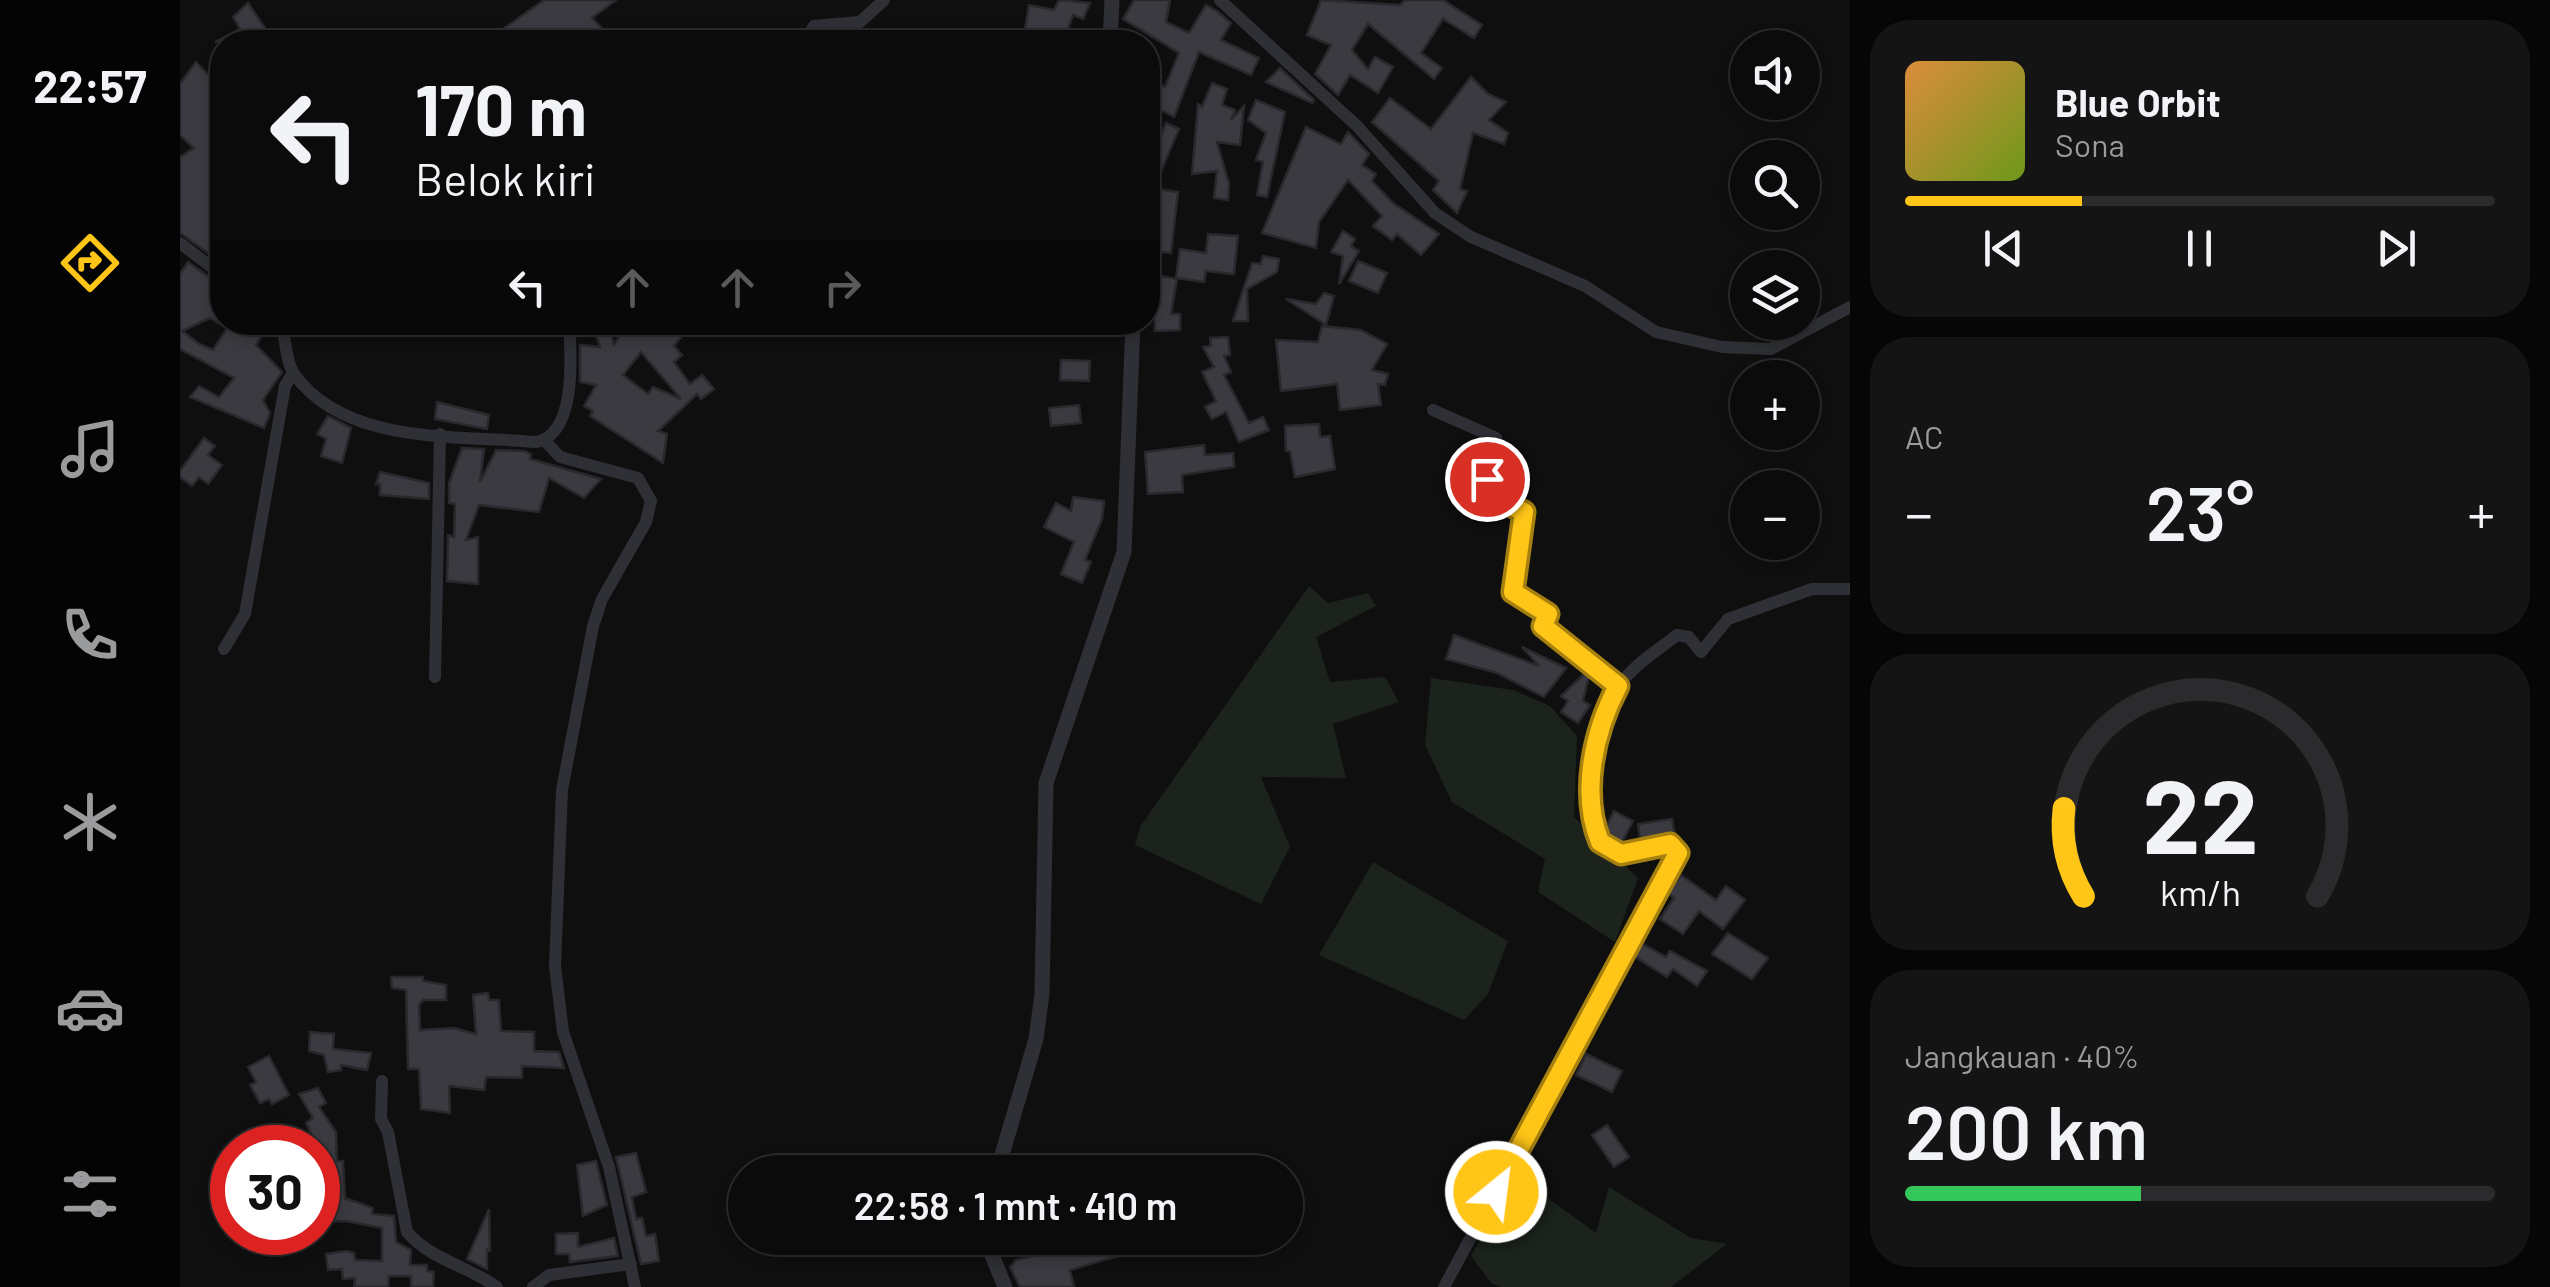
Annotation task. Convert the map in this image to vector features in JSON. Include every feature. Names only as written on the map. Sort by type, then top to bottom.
[{"type":"street","points":[[812,30],[814,26],[860,22],[884,0]]},
{"type":"street","points":[[1111,30],[1112,0]]},
{"type":"street","points":[[1220,0],[1357,126],[1435,213],[1471,237],[1585,286],[1656,332],[1704,345],[1771,348],[1850,308]]},
{"type":"street","points":[[180,243],[210,266]]},
{"type":"street","points":[[284,335],[293,373],[328,407],[356,423],[544,441],[560,457],[638,478],[650,491],[646,522],[602,599],[593,626],[562,790],[555,966],[564,1032],[594,1114],[635,1287]]},
{"type":"street","points":[[544,441],[565,411],[569,335]]},
{"type":"street","points":[[1002,1155],[1036,1039],[1042,994],[1046,783],[1124,552],[1133,335]]},
{"type":"street","points":[[224,650],[245,614],[285,386],[293,373]]},
{"type":"street","points":[[1432,410],[1495,436],[1488,491],[1524,513],[1513,592],[1548,614],[1543,626],[1618,686]]},
{"type":"street","points":[[435,678],[440,434]]},
{"type":"street","points":[[1444,1287],[1678,853],[1670,844],[1621,854],[1610,852],[1600,842],[1594,827],[1589,808],[1591,774],[1608,705],[1618,686],[1644,659],[1677,636],[1689,637],[1701,652],[1728,620],[1820,588],[1850,589]]},
{"type":"street","points":[[382,1081],[381,1122],[388,1132],[407,1232],[456,1267],[476,1273],[497,1287]]},
{"type":"street","points":[[992,1255],[1005,1287]]},
{"type":"street","points":[[533,1287],[549,1275],[631,1264]]},
{"type":"shaded area","points":[[1309,586],[1328,603],[1368,593],[1376,606],[1316,637],[1330,682],[1385,677],[1399,702],[1333,724],[1346,778],[1261,777],[1290,847],[1261,904],[1135,845],[1140,827]]},
{"type":"shaded area","points":[[1431,678],[1513,690],[1550,706],[1577,736],[1574,817],[1638,878],[1615,942],[1538,892],[1545,859],[1452,802],[1425,745]]},
{"type":"shaded area","points":[[1373,862],[1508,941],[1488,994],[1464,1020],[1319,955]]},
{"type":"shaded area","points":[[1517,1176],[1596,1233],[1609,1187],[1691,1238],[1727,1244],[1671,1287],[1501,1287],[1491,1283],[1471,1256]]},
{"type":"building","points":[[544,0],[616,0],[592,18],[604,30],[502,30]]},
{"type":"building","points":[[1059,0],[1090,3],[1083,19],[1073,15],[1067,30],[1025,30],[1029,5],[1054,10]]},
{"type":"building","points":[[1134,0],[1170,0],[1166,22],[1189,33],[1206,5],[1231,23],[1221,40],[1259,58],[1251,75],[1199,52],[1174,117],[1160,109],[1160,84],[1165,87],[1179,53],[1160,41],[1160,30],[1141,30],[1123,19]]},
{"type":"building","points":[[1321,0],[1400,5],[1405,0],[1443,0],[1482,25],[1474,38],[1443,19],[1421,53],[1442,68],[1434,79],[1368,24],[1352,50],[1368,69],[1375,57],[1393,67],[1378,93],[1350,75],[1338,95],[1315,74],[1331,45],[1307,35]]},
{"type":"building","points":[[248,3],[266,30],[238,30],[233,17]]},
{"type":"building","points":[[196,62],[210,77],[210,254],[180,233],[180,157],[194,148],[180,135],[180,84]]},
{"type":"building","points":[[1280,68],[1314,100],[1312,103],[1266,82]]},
{"type":"building","points":[[1471,77],[1488,94],[1506,102],[1489,120],[1508,133],[1504,144],[1473,133],[1460,189],[1467,191],[1457,213],[1433,190],[1439,181],[1372,122],[1390,98],[1431,129]]},
{"type":"building","points":[[1212,83],[1227,89],[1222,105],[1235,110],[1231,120],[1244,106],[1240,145],[1217,142],[1229,184],[1228,200],[1214,198],[1217,171],[1192,174],[1198,104],[1202,107]]},
{"type":"building","points":[[1256,100],[1285,112],[1267,197],[1257,195],[1263,162],[1256,160],[1266,133],[1248,120]]},
{"type":"building","points":[[1166,123],[1179,129],[1160,173],[1160,135]]},
{"type":"building","points":[[1306,127],[1341,144],[1348,132],[1369,154],[1362,165],[1376,174],[1372,181],[1393,203],[1439,234],[1421,255],[1397,234],[1392,240],[1373,226],[1382,216],[1348,180],[1319,222],[1316,248],[1262,233]]},
{"type":"building","points":[[1160,189],[1178,192],[1171,253],[1160,252]]},
{"type":"building","points":[[1343,231],[1355,239],[1351,246],[1359,251],[1339,284],[1343,256],[1331,252]]},
{"type":"building","points":[[1208,234],[1238,236],[1234,274],[1206,271],[1204,282],[1176,278],[1180,249],[1206,253]]},
{"type":"building","points":[[1263,256],[1279,259],[1277,272],[1247,289],[1248,321],[1233,321],[1252,263],[1261,264]]},
{"type":"building","points":[[1358,261],[1387,273],[1378,293],[1349,281]]},
{"type":"building","points":[[188,262],[210,278],[210,318],[182,331],[199,344],[213,350],[223,335],[262,335],[256,345],[282,372],[263,400],[270,413],[264,428],[190,397],[199,386],[219,397],[234,378],[180,349],[180,274]]},
{"type":"building","points":[[1160,276],[1177,279],[1171,314],[1180,314],[1180,330],[1160,331]]},
{"type":"building","points":[[1324,293],[1334,296],[1326,325],[1286,299],[1316,304]]},
{"type":"building","points":[[1322,326],[1361,330],[1387,344],[1372,370],[1388,374],[1385,385],[1378,384],[1381,405],[1340,410],[1337,384],[1281,391],[1276,340],[1318,342]]},
{"type":"building","points":[[596,335],[612,335],[614,344],[621,335],[683,335],[674,346],[682,355],[674,362],[690,384],[702,375],[714,389],[701,399],[697,394],[658,431],[667,434],[663,463],[590,416],[593,411],[584,406],[596,385],[580,382],[580,345],[600,347]],"holes":[[[641,352],[681,399],[653,387],[648,394],[623,375]]]},
{"type":"building","points":[[1228,337],[1230,355],[1224,356],[1231,372],[1224,375],[1249,423],[1263,417],[1269,430],[1239,442],[1226,412],[1212,419],[1205,407],[1216,401],[1202,372],[1214,367],[1203,347],[1211,346],[1210,338]]},
{"type":"building","points":[[1061,360],[1090,361],[1089,381],[1060,380]]},
{"type":"building","points":[[437,402],[489,415],[487,429],[435,419]]},
{"type":"building","points":[[1079,405],[1081,423],[1051,426],[1049,408]]},
{"type":"building","points":[[328,416],[351,428],[342,463],[321,456],[326,439],[317,434]]},
{"type":"building","points":[[1319,424],[1320,437],[1330,436],[1335,469],[1295,477],[1290,451],[1286,451],[1285,426]]},
{"type":"building","points":[[204,438],[215,446],[208,455],[222,465],[208,484],[199,477],[192,486],[180,477],[180,471]]},
{"type":"building","points":[[1204,445],[1205,455],[1233,453],[1234,467],[1182,475],[1183,492],[1148,494],[1145,452]]},
{"type":"building","points":[[462,448],[484,449],[480,482],[496,450],[524,451],[531,454],[530,459],[601,479],[584,498],[549,478],[539,512],[479,505],[466,540],[478,537],[478,584],[447,581],[448,535],[454,537],[455,504],[449,503],[449,483]]},
{"type":"building","points":[[380,472],[429,483],[429,499],[380,495],[380,484],[376,484]]},
{"type":"building","points":[[1073,497],[1104,501],[1102,519],[1085,560],[1091,562],[1082,583],[1061,574],[1074,542],[1044,527],[1056,503],[1071,511]]},
{"type":"building","points":[[1454,635],[1539,666],[1522,647],[1566,668],[1544,697],[1497,673],[1446,659]]},
{"type":"building","points":[[1585,673],[1589,676],[1583,701],[1590,705],[1578,723],[1561,712],[1568,701],[1561,696]]},
{"type":"building","points":[[1614,811],[1633,821],[1622,842],[1604,830]]},
{"type":"building","points":[[1672,819],[1675,836],[1640,839],[1638,824]]},
{"type":"building","points":[[1681,875],[1716,900],[1726,886],[1745,900],[1723,929],[1699,911],[1683,934],[1660,919],[1674,898],[1668,893]]},
{"type":"building","points":[[1728,933],[1768,958],[1752,979],[1712,954]]},
{"type":"building","points":[[1641,943],[1666,957],[1670,951],[1707,971],[1697,986],[1673,969],[1667,977],[1634,956]]},
{"type":"building","points":[[391,977],[423,977],[423,981],[446,985],[446,1000],[423,1000],[419,1005],[420,1030],[454,1028],[476,1034],[473,995],[488,993],[489,1000],[499,1000],[501,1031],[534,1032],[534,1051],[559,1052],[564,1068],[522,1066],[522,1078],[486,1077],[484,1090],[449,1086],[450,1113],[421,1109],[419,1069],[408,1069],[406,990],[392,988]]},
{"type":"building","points":[[310,1032],[334,1034],[333,1049],[371,1053],[367,1070],[341,1065],[341,1070],[328,1072],[324,1055],[309,1051]]},
{"type":"building","points":[[1586,1054],[1622,1071],[1612,1092],[1576,1075]]},
{"type":"building","points":[[269,1056],[289,1095],[272,1104],[269,1099],[260,1103],[250,1085],[256,1082],[248,1067]]},
{"type":"building","points":[[318,1088],[326,1103],[319,1107],[331,1125],[307,1125],[313,1118],[299,1094]]},
{"type":"building","points":[[1607,1125],[1629,1157],[1614,1167],[1592,1135]]},
{"type":"building","points":[[636,1153],[646,1192],[632,1197],[636,1219],[642,1218],[646,1236],[655,1234],[659,1261],[641,1264],[616,1157]]},
{"type":"building","points":[[340,1161],[345,1198],[373,1208],[372,1214],[394,1216],[396,1242],[411,1250],[410,1265],[427,1265],[427,1271],[434,1272],[433,1287],[411,1287],[411,1276],[389,1276],[388,1287],[354,1287],[355,1278],[343,1279],[342,1269],[328,1270],[326,1255],[340,1252],[354,1253],[355,1260],[382,1261],[382,1228],[340,1221]]},
{"type":"building","points":[[596,1161],[607,1205],[583,1216],[577,1165]]},
{"type":"building","points":[[489,1209],[490,1251],[487,1250],[487,1269],[467,1259]]},
{"type":"building","points":[[578,1233],[578,1247],[614,1238],[618,1256],[570,1262],[569,1254],[556,1254],[556,1234]]},
{"type":"building","points":[[1037,1255],[1121,1255],[1070,1270],[1074,1287],[1020,1287],[1010,1267],[1016,1260]]},
{"type":"route","points":[[1487,479],[1491,496],[1524,512],[1512,574],[1513,592],[1548,614],[1543,626],[1618,686],[1608,705],[1589,786],[1589,811],[1600,842],[1610,852],[1621,854],[1670,844],[1676,846],[1678,853],[1496,1192]]}]
